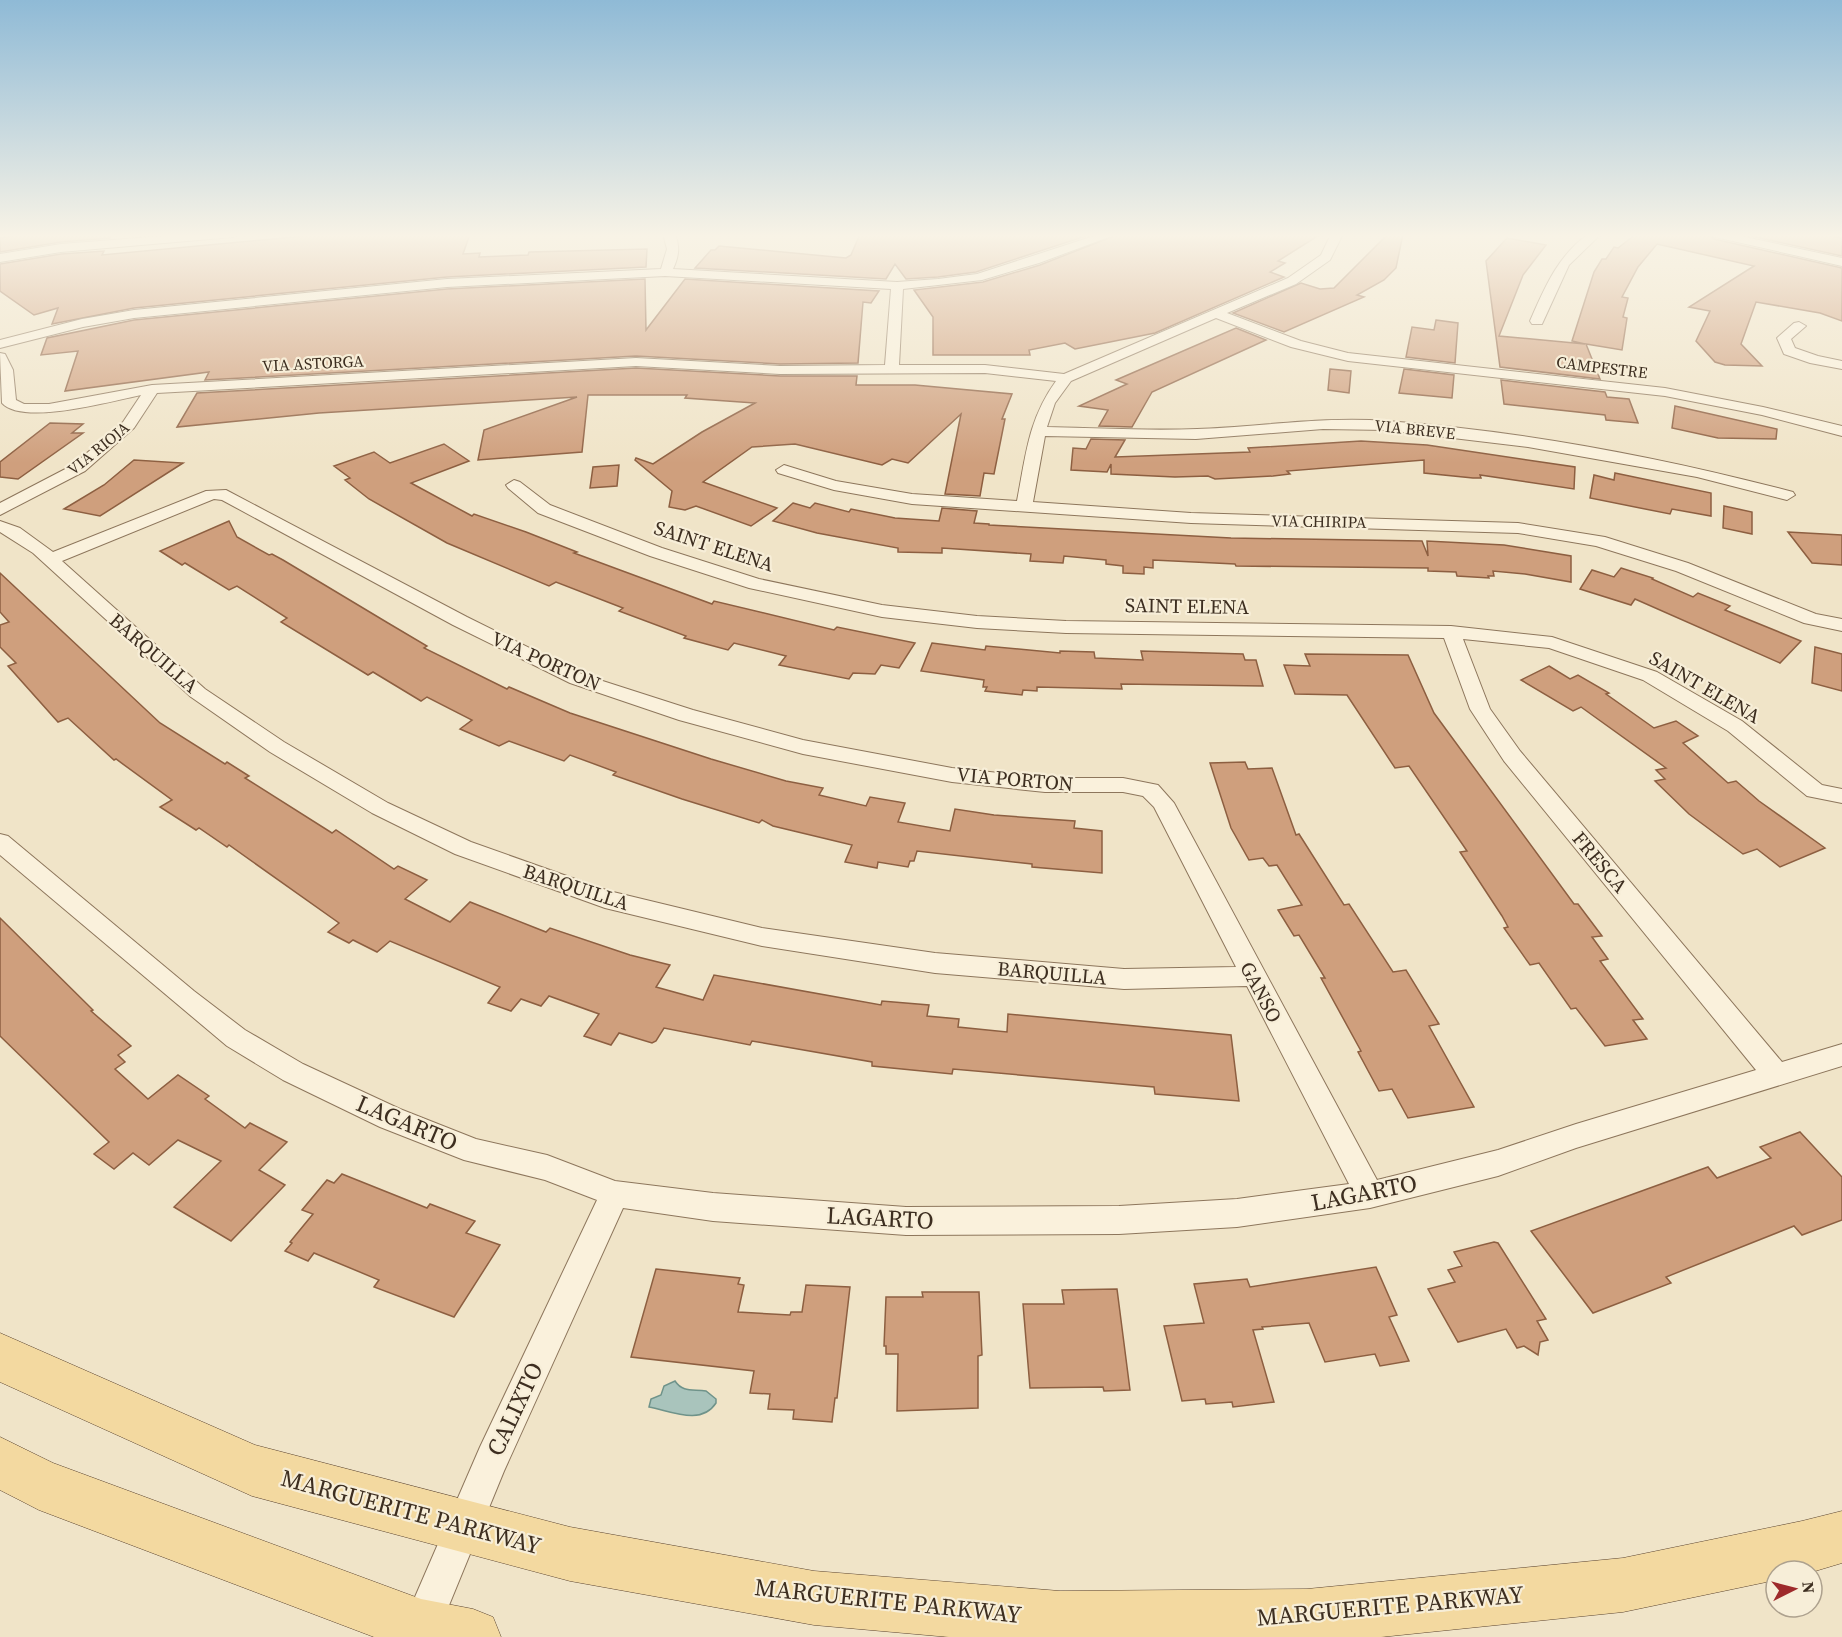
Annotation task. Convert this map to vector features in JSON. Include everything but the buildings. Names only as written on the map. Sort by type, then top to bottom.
[{"type":"main road","name":"MARGUERITE PARKWAY","points":[[0,1357],[252,1470],[570,1554],[814,1598],[1060,1618],[1307,1617],[1623,1585],[1802,1548],[1842,1537]]},
{"type":"main road","points":[[0,1462],[39,1484],[421,1627],[473,1637]]},
{"type":"street","points":[[0,344],[82,322],[168,310]]},
{"type":"street","points":[[892,370],[896,310]]},
{"type":"street","points":[[1024,506],[1038,431],[1048,404],[1066,378],[1225,310]]},
{"type":"street","points":[[1537,321],[1541,310]]},
{"type":"street","name":"CAMPESTRE","points":[[1217,314],[1296,344],[1348,357],[1665,392],[1763,411],[1842,431]]},
{"type":"street","points":[[1798,326],[1784,338],[1789,351],[1815,360],[1842,365]]},
{"type":"street","name":"VIA ASTORGA","points":[[0,357],[9,379],[7,400],[9,404],[22,408],[49,408],[152,389],[636,362],[780,370],[985,369],[1066,378]]},
{"type":"street","name":"VIA RIOJA","points":[[0,510],[78,468],[129,425],[152,389]]},
{"type":"street","name":"VIA BREVE","points":[[1038,431],[1196,434],[1323,424],[1386,424],[1528,442],[1653,464],[1698,472],[1787,495]]},
{"type":"street","name":"VIA CHIRIPA","points":[[784,470],[834,485],[912,499],[1191,518],[1518,528],[1599,541],[1682,567],[1811,619],[1842,625]]},
{"type":"street","name":"SAINT ELENA","points":[[514,485],[544,509],[656,552],[755,584],[882,611],[977,622],[1066,627],[1451,632],[1552,644],[1650,676],[1735,726],[1815,792],[1842,796]]},
{"type":"street","name":"VIA PORTON","points":[[50,560],[212,494],[226,495],[460,621],[577,679],[686,715],[802,747],[952,775],[1045,785],[1124,785],[1150,790]]},
{"type":"street","name":"BARQUILLA","points":[[0,526],[14,532],[39,549],[198,693],[277,747],[380,808],[464,848],[605,899],[762,937],[934,963],[1124,979],[1253,976]]},
{"type":"street","name":"FRESCA","points":[[1451,632],[1480,709],[1512,756],[1777,1075]]},
{"type":"street","name":"GANSO","points":[[1150,790],[1163,803],[1370,1196]]},
{"type":"street","name":"LAGARTO","points":[[0,842],[185,999],[236,1038],[293,1072],[390,1118],[474,1151],[547,1168],[615,1194],[713,1207],[906,1221],[1119,1220],[1237,1213],[1370,1196],[1498,1163],[1576,1136],[1842,1055]]},
{"type":"street","name":"CALIXTO","points":[[421,1627],[492,1459],[615,1194]]},
{"type":"water","points":[[675,1381],[685,1389],[706,1391],[716,1399],[716,1403],[710,1410],[694,1415],[676,1414],[649,1407],[651,1399],[661,1395],[664,1386]]}]
